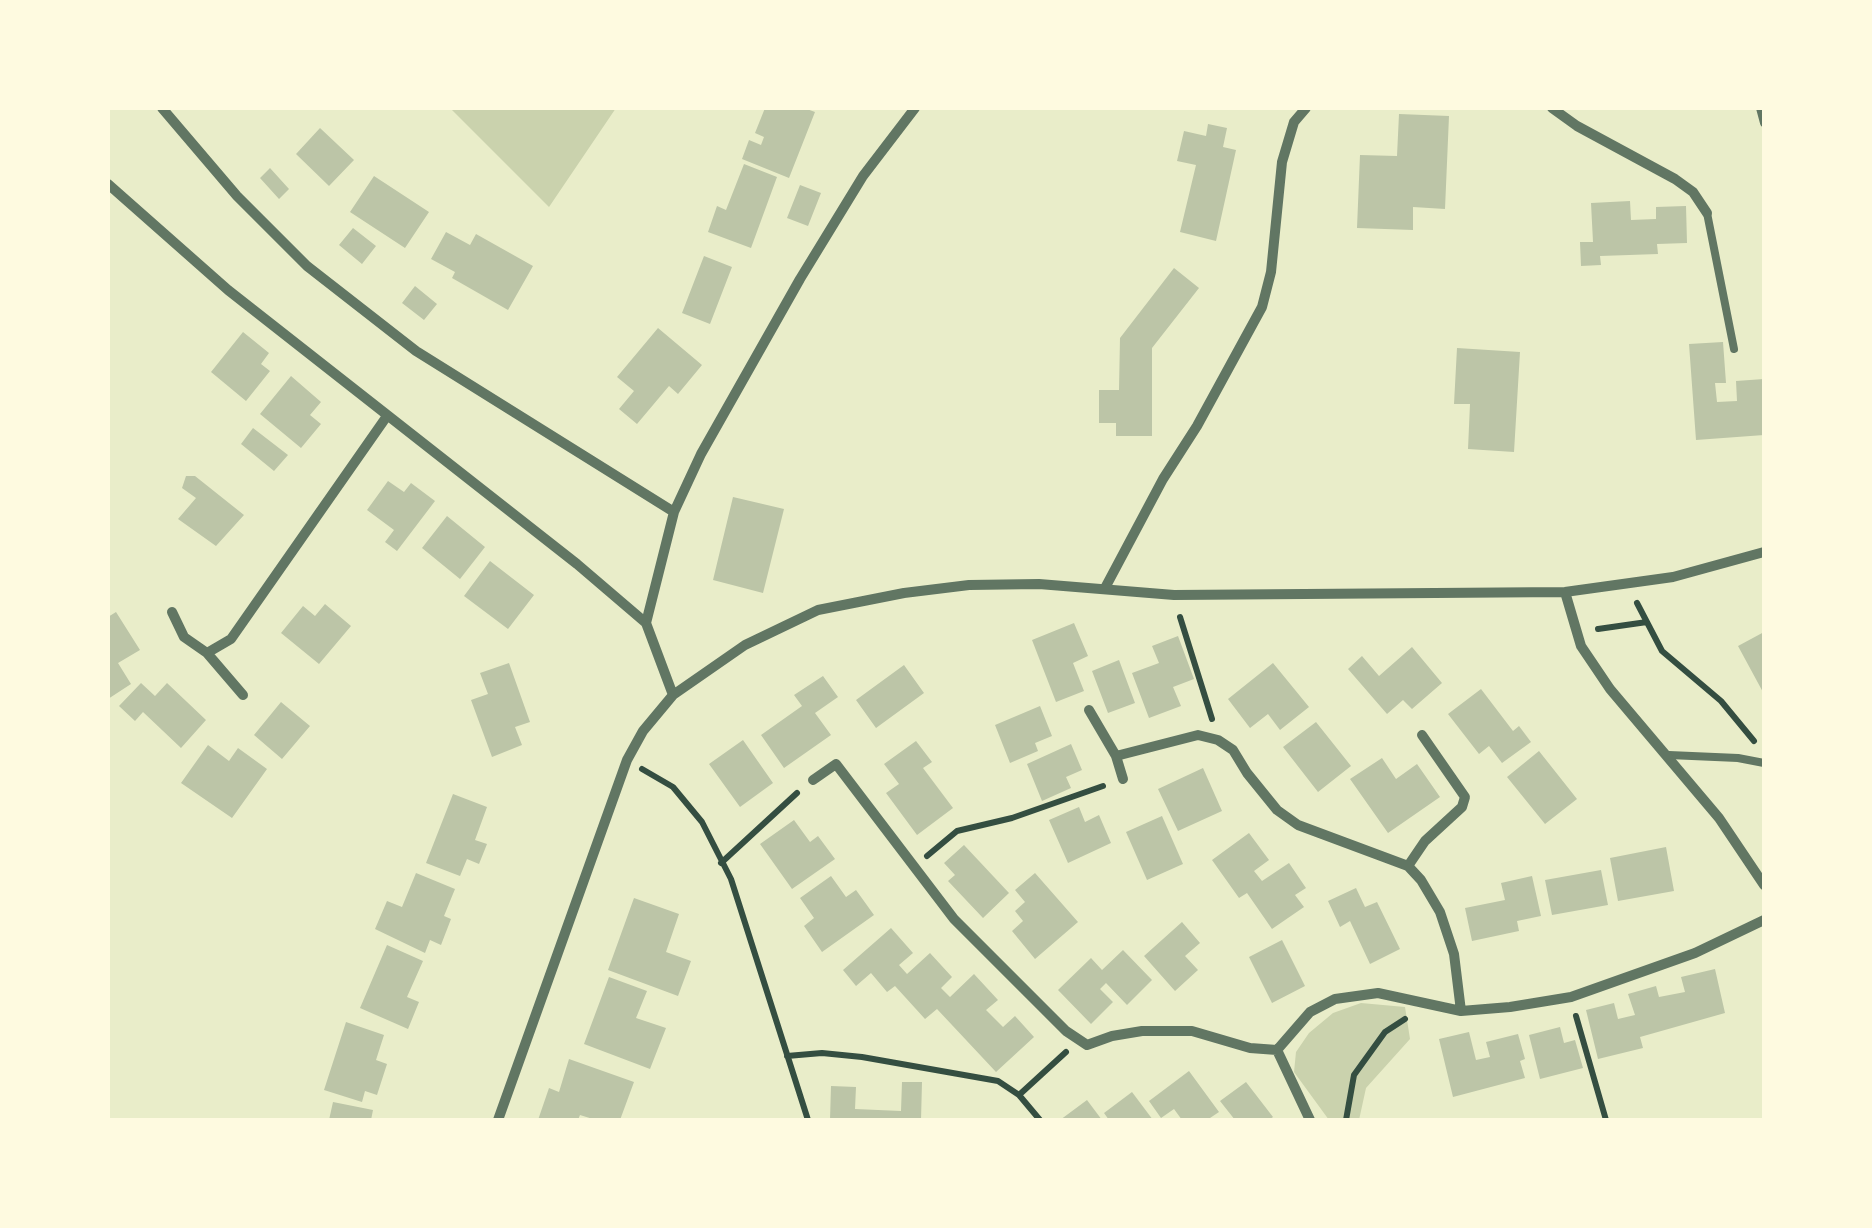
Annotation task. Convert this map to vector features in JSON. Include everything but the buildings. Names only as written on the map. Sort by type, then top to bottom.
[{"type":"street","points":[[162,108],[237,196],[307,266],[432,362],[674,512]]},
{"type":"street","points":[[646,623],[674,512],[701,454],[863,176],[915,108]]},
{"type":"street","points":[[1105,588],[1262,307],[1270,272],[1282,162],[1294,122],[1306,108]]},
{"type":"street","points":[[1552,108],[1577,126],[1675,179],[1694,192],[1708,213]]},
{"type":"street","points":[[108,184],[228,290],[577,564],[646,623],[672,695]]},
{"type":"street","points":[[207,653],[231,639],[387,416]]},
{"type":"street","points":[[498,1120],[627,760],[642,730],[672,695],[745,645],[818,610],[969,585],[1038,584],[1174,595],[1565,592],[1672,576],[1764,552]]},
{"type":"street","points":[[1565,592],[1581,646],[1610,689],[1719,818],[1764,885]]},
{"type":"street","points":[[172,612],[184,636],[207,653],[243,695]]},
{"type":"street","points":[[1089,710],[1116,756],[1123,778]]},
{"type":"street","points":[[1116,756],[1198,735],[1218,740],[1234,750],[1247,773],[1278,810],[1298,825],[1408,866],[1440,912],[1454,954],[1461,1011]]},
{"type":"street","points":[[1408,866],[1425,841],[1462,807],[1466,797],[1422,735]]},
{"type":"street","points":[[813,780],[836,764],[954,919],[1087,1045],[1142,1031],[1192,1031],[1250,1048],[1276,1050]]},
{"type":"street","points":[[1276,1050],[1310,1012],[1334,999],[1378,993],[1461,1011],[1510,1008],[1570,997],[1695,953],[1764,920]]},
{"type":"street","points":[[1276,1050],[1310,1120]]},
{"type":"lane","points":[[1760,108],[1764,123]]},
{"type":"lane","points":[[1708,213],[1734,350]]},
{"type":"lane","points":[[1668,755],[1764,763]]},
{"type":"path","points":[[1627,584],[1662,650],[1721,701],[1764,753]]},
{"type":"path","points":[[1174,595],[1218,740]]},
{"type":"path","points":[[1577,631],[1647,622]]},
{"type":"path","points":[[627,760],[673,787],[702,822],[731,878],[808,1120]]},
{"type":"path","points":[[914,866],[957,830],[1012,818],[1123,778]]},
{"type":"path","points":[[721,863],[813,780]]},
{"type":"path","points":[[1346,1120],[1354,1076],[1364,1061],[1385,1032],[1431,1002]]},
{"type":"path","points":[[1578,1025],[1606,1120]]},
{"type":"path","points":[[1018,1094],[1080,1040]]},
{"type":"path","points":[[787,1056],[822,1053],[862,1057],[998,1082],[1018,1094],[1040,1120]]},
{"type":"green space","points":[[450,108],[616,108],[549,207]]},
{"type":"green space","points":[[1361,1003],[1405,1007],[1410,1039],[1366,1088],[1359,1120],[1329,1120],[1294,1072],[1296,1052],[1309,1033],[1333,1013]]}]
